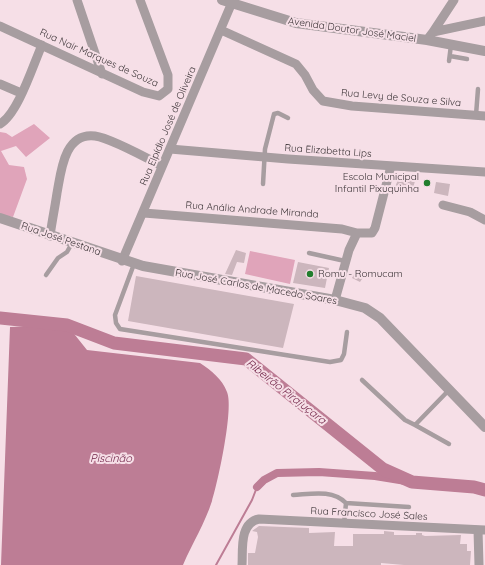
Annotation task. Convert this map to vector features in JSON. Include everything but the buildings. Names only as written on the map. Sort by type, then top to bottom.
[{"type":"street","points":[[77,0],[102,74]]},
{"type":"street","name":"Rua Nair Marques de Souza","points":[[0,26],[102,74],[151,95],[159,96],[168,89],[169,84],[167,69],[140,0]]},
{"type":"street","points":[[430,36],[454,0]]},
{"type":"street","name":"Avenida Doutor José Maciel","points":[[229,1],[296,23],[430,36],[451,44],[485,51]]},
{"type":"street","name":"Rua Elpídio José de Oliveira","points":[[122,261],[144,213],[162,166],[221,30],[229,1]]},
{"type":"street","points":[[430,36],[485,21]]},
{"type":"street","name":"Rua Levy de Souza e Silva","points":[[221,30],[296,64],[305,75],[313,90],[323,101],[352,106],[480,115]]},
{"type":"street","points":[[0,124],[10,116],[42,45]]},
{"type":"street","points":[[0,84],[21,93]]},
{"type":"street","points":[[50,236],[63,160],[71,145],[77,141],[88,136],[101,137],[162,166]]},
{"type":"street","name":"Rua Elizabetta Lips","points":[[170,149],[485,172]]},
{"type":"street","points":[[335,300],[345,261],[357,233],[372,233],[378,221],[392,166]]},
{"type":"street","points":[[443,205],[470,212],[485,220]]},
{"type":"street","name":"Rua Anália Andrade Miranda","points":[[144,213],[342,228],[357,233]]},
{"type":"street","name":"Rua José Pestana","points":[[0,218],[122,261]]},
{"type":"street","name":"Rua José Carlos de Macedo Soares","points":[[122,261],[160,270],[335,300],[372,311],[485,427]]},
{"type":"street","name":"Rua Francisco José Sales","points":[[242,565],[244,532],[253,520],[482,530]]},
{"type":"street","points":[[479,565],[482,530]]},
{"type":"lane","points":[[451,44],[449,59],[467,59]]},
{"type":"lane","points":[[478,89],[480,115]]},
{"type":"lane","points":[[263,184],[264,157],[274,114],[278,112],[288,118]]},
{"type":"lane","points":[[46,276],[58,258],[67,252],[72,243]]},
{"type":"lane","points":[[309,254],[345,261]]},
{"type":"lane","points":[[134,264],[115,315],[116,323],[120,329],[330,362],[341,360],[344,354],[347,332]]},
{"type":"lane","points":[[362,380],[405,420],[415,424],[449,444]]},
{"type":"lane","points":[[415,424],[449,390]]},
{"type":"lane","points":[[293,495],[332,494],[341,498],[346,503],[409,507]]},
{"type":"lane","points":[[344,524],[346,503]]},
{"type":"shaded area","points":[[34,124],[50,138],[26,157],[16,146],[1,151],[9,165],[24,167],[27,179],[13,217],[0,215],[0,132],[6,133],[12,137]]},
{"type":"shaded area","points":[[250,251],[295,260],[290,284],[245,274]]},
{"type":"water","name":"Piscinão","points":[[67,325],[87,350],[200,363],[209,369],[225,387],[229,400],[227,429],[218,478],[209,509],[183,565],[1,565],[10,327]]},
{"type":"waterway","name":"Ribeirão Pirajuçara","points":[[0,318],[67,325],[114,343],[246,359],[383,469],[412,482],[474,487],[485,490]]},
{"type":"waterway","points":[[257,487],[264,480],[277,473],[319,472],[375,476],[412,482]]},
{"type":"waterway","points":[[216,565],[252,500],[257,487]]},
{"type":"place","name":"Escola Municipal Infantil Pixuquinha","points":[[427,183]]},
{"type":"place","name":"Romu - Romucam","points":[[310,274]]}]
